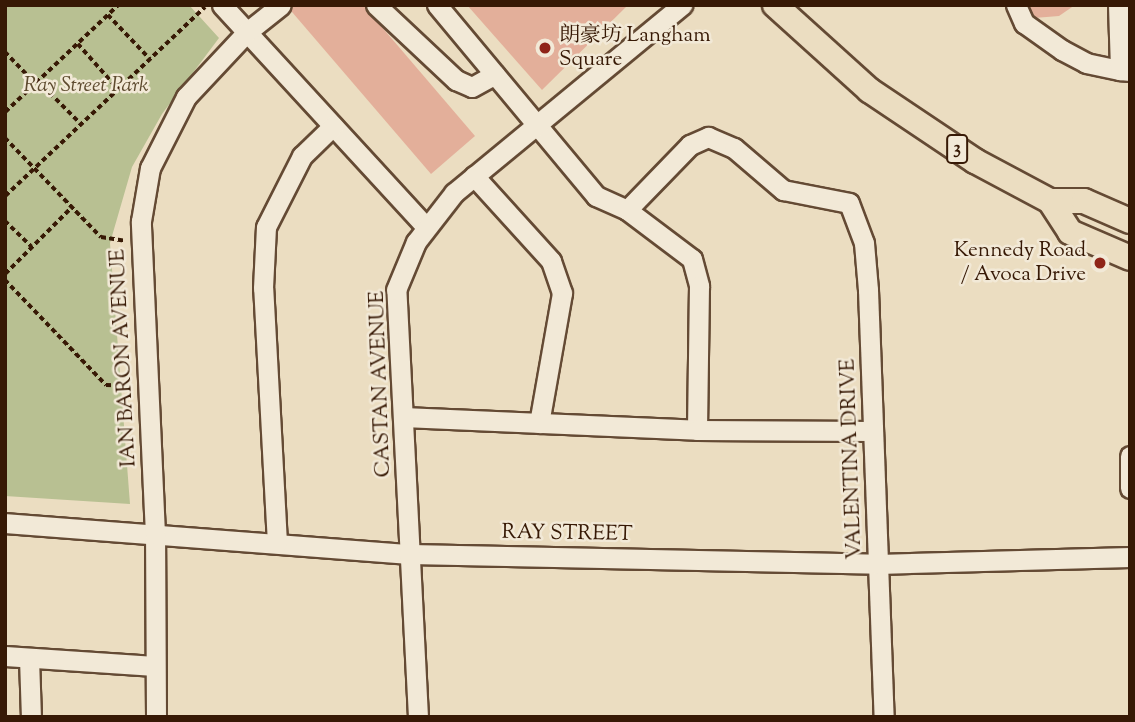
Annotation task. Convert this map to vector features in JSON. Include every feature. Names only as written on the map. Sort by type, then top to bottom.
[{"type":"main road","name":"3","points":[[775,5],[869,90],[975,161],[1050,201],[1084,201],[1130,221]]},
{"type":"main road","name":"3","points":[[1050,201],[1070,232],[1130,258]]},
{"type":"street","points":[[222,5],[426,227]]},
{"type":"street","name":"IAN BARON AVENUE","points":[[156,717],[156,534],[141,221],[150,168],[166,131],[201,77],[247,32],[281,5]]},
{"type":"street","points":[[376,5],[456,80],[472,86],[495,74]]},
{"type":"street","points":[[437,5],[596,196],[627,210],[692,259],[699,286],[697,430]]},
{"type":"street","name":"CASTAN AVENUE","points":[[418,717],[396,290],[426,227],[474,176],[536,122],[682,5]]},
{"type":"street","points":[[1016,5],[1024,23],[1062,50],[1086,63],[1125,70],[1118,5]]},
{"type":"street","points":[[277,543],[263,288],[266,227],[302,156],[333,126]]},
{"type":"street","name":"VALENTINA DRIVE","points":[[627,210],[690,145],[708,137],[734,148],[783,190],[849,203],[864,243],[884,717]]},
{"type":"street","points":[[474,176],[551,261],[562,293],[539,423]]},
{"type":"street","points":[[403,417],[697,430],[873,430]]},
{"type":"street","points":[[1130,456],[1130,488]]},
{"type":"street","name":"RAY STREET","points":[[5,523],[410,554],[878,564],[1130,557]]},
{"type":"street","points":[[5,656],[155,666]]},
{"type":"street","points":[[29,658],[31,717]]},
{"type":"path","points":[[5,112],[118,5]]},
{"type":"path","points":[[5,196],[206,5]]},
{"type":"path","points":[[108,15],[150,59]]},
{"type":"path","points":[[78,44],[118,89]]},
{"type":"path","points":[[5,52],[81,124]]},
{"type":"path","points":[[5,138],[101,237],[142,244]]},
{"type":"path","points":[[5,274],[72,207]]},
{"type":"path","points":[[5,220],[32,247]]},
{"type":"path","points":[[5,280],[106,385],[148,386]]},
{"type":"green space","name":"Ray Street Park","points":[[5,5],[189,5],[219,38],[162,114],[132,167],[110,243],[130,504],[5,496]]},
{"type":"building","points":[[286,5],[363,5],[475,136],[431,174]]},
{"type":"building","name":"朗豪坊 Langham Square","points":[[467,5],[628,5],[542,90]]},
{"type":"building","points":[[1028,5],[1075,5],[1059,16],[1034,18]]},
{"type":"place","name":"朗豪坊 Langham Square","points":[[545,48]]},
{"type":"place","name":"Kennedy Road / Avoca Drive","points":[[1100,263]]}]
